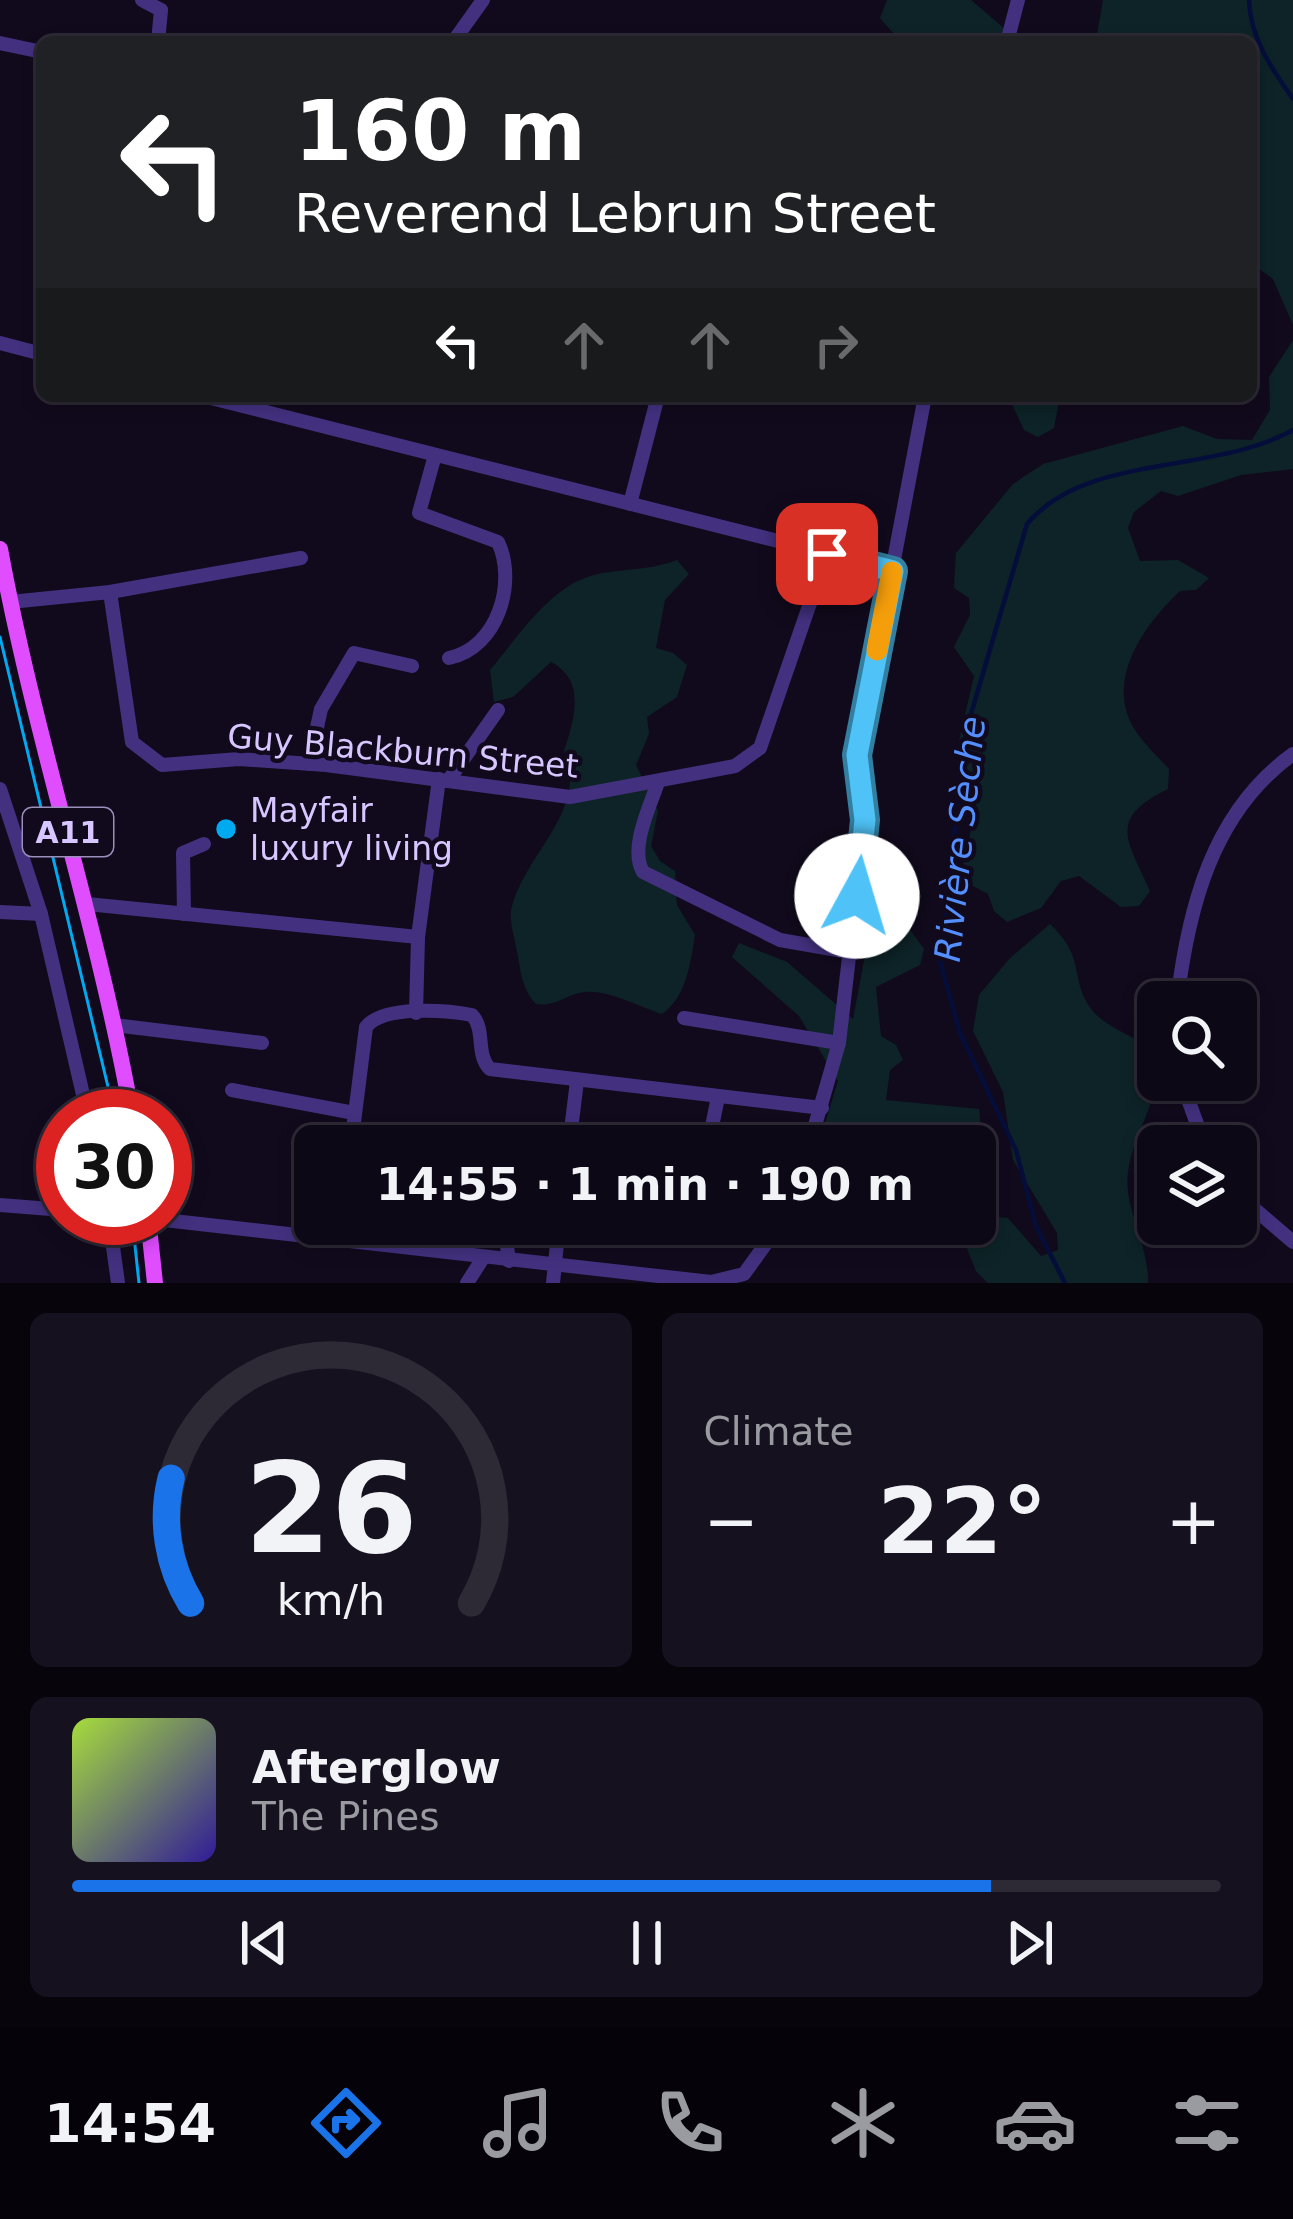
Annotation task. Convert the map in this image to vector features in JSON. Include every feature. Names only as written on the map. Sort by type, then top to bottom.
[{"type":"main road","name":"A11","points":[[0,549],[87,904],[127,1089]]},
{"type":"main road","points":[[151,1245],[155,1283]]},
{"type":"street","points":[[142,0],[161,10],[159,36]]},
{"type":"street","points":[[457,36],[483,0]]},
{"type":"street","points":[[1009,36],[1018,0]]},
{"type":"street","points":[[0,43],[36,51]]},
{"type":"street","points":[[0,344],[36,353]]},
{"type":"street","points":[[229,402],[893,571]]},
{"type":"street","points":[[630,504],[656,402]]},
{"type":"street","points":[[816,1125],[839,1042],[865,820],[857,755],[924,402]]},
{"type":"street","points":[[435,454],[419,513],[498,542],[508,564],[503,598],[486,635],[466,654],[449,658]]},
{"type":"street","name":"Guy Blackburn Street","points":[[110,592],[132,742],[144,757],[161,765],[239,759],[309,764],[570,797],[735,766],[760,748],[827,554]]},
{"type":"street","points":[[10,602],[110,592],[301,558]]},
{"type":"street","points":[[309,764],[321,709],[354,653],[412,666]]},
{"type":"street","points":[[416,1012],[418,937],[444,780],[498,710]]},
{"type":"street","points":[[1181,981],[1191,914],[1209,860],[1237,811],[1293,754]]},
{"type":"street","points":[[658,782],[639,845],[637,862],[643,872],[780,940],[849,952]]},
{"type":"street","points":[[0,789],[41,914],[82,1089]]},
{"type":"street","points":[[184,914],[183,853],[204,844]]},
{"type":"street","points":[[87,904],[418,937]]},
{"type":"street","points":[[0,912],[41,914]]},
{"type":"street","points":[[354,1125],[365,1028],[379,1016],[416,1012],[472,1016],[478,1021],[482,1060],[490,1069],[822,1108]]},
{"type":"street","points":[[684,1018],[839,1042]]},
{"type":"street","points":[[114,1025],[262,1043]]},
{"type":"street","points":[[572,1125],[577,1081]]},
{"type":"street","points":[[232,1090],[355,1113]]},
{"type":"street","points":[[712,1125],[718,1097]]},
{"type":"street","points":[[0,1204],[36,1207]]},
{"type":"street","points":[[1257,1211],[1293,1242]]},
{"type":"street","points":[[192,1222],[294,1237]]},
{"type":"street","points":[[113,1245],[118,1283]]},
{"type":"street","points":[[350,1245],[483,1258],[553,1275],[711,1282],[748,1279],[768,1245]]},
{"type":"street","points":[[507,1245],[509,1262]]},
{"type":"street","points":[[553,1275],[557,1245]]},
{"type":"street","points":[[466,1283],[483,1258]]},
{"type":"green space","points":[[887,0],[971,0],[1013,36],[896,36],[880,18]]},
{"type":"green space","points":[[1103,0],[1293,0],[1293,325],[1273,279],[1257,267],[1257,36],[1097,35]]},
{"type":"green space","points":[[1293,340],[1293,469],[1241,475],[1178,496],[1161,491],[1134,512],[1128,528],[1140,561],[1178,560],[1209,578],[1196,590],[1180,591],[1167,604],[1143,634],[1127,669],[1125,706],[1132,725],[1169,769],[1168,789],[1136,810],[1129,821],[1130,844],[1150,891],[1139,906],[1121,907],[1079,876],[1061,881],[1041,908],[1007,922],[994,911],[988,894],[960,879],[971,830],[958,745],[974,676],[954,647],[970,615],[969,598],[954,588],[956,553],[1013,484],[1043,464],[1183,426],[1217,439],[1252,440],[1270,410],[1269,377]]},
{"type":"green space","points":[[1011,402],[1059,402],[1054,428],[1038,437],[1024,430]]},
{"type":"green space","points":[[677,560],[689,574],[665,600],[656,648],[673,653],[687,665],[677,697],[647,717],[649,734],[636,765],[658,811],[651,846],[660,861],[675,871],[677,905],[695,935],[686,979],[662,1014],[593,992],[536,1004],[523,980],[511,911],[519,886],[553,830],[569,792],[564,751],[574,714],[574,690],[570,679],[551,662],[513,697],[494,702],[490,670],[536,614],[578,581]]},
{"type":"green space","points":[[875,902],[892,905],[924,949],[920,965],[876,987],[881,1036],[896,1045],[903,1060],[890,1070],[886,1100],[979,1109],[981,1125],[824,1125],[838,1081],[799,1016],[732,957],[739,943],[787,962],[853,1019]]},
{"type":"green space","points":[[1050,924],[1068,946],[1087,1003],[1111,1026],[1137,1040],[1137,1101],[1151,1101],[1142,1125],[1137,1125],[1127,1185],[1148,1283],[988,1283],[976,1271],[965,1245],[996,1245],[996,1217],[1008,1218],[1041,1256],[1058,1250],[1057,1233],[1013,1160],[1003,1092],[973,1031],[979,995],[1010,958]]},
{"type":"waterway","name":"Rivière Sèche","points":[[1249,0],[1257,36]]},
{"type":"waterway","name":"Rivière Sèche","points":[[1257,37],[1293,99]]},
{"type":"waterway","name":"Rivière Sèche","points":[[1065,1283],[1036,1226],[1016,1150],[960,1033],[940,961],[966,731],[1027,524],[1052,501],[1082,486],[1226,454],[1293,430]]},
{"type":"tram line","points":[[0,637],[109,1089]]},
{"type":"tram line","points":[[135,1245],[139,1283]]},
{"type":"slow traffic","points":[[877,650],[892,572]]},
{"type":"place","name":"Mayfair luxury living","points":[[226,829]]},
{"type":"route","points":[[827,554],[893,571],[857,755],[865,820],[857,896]]}]
